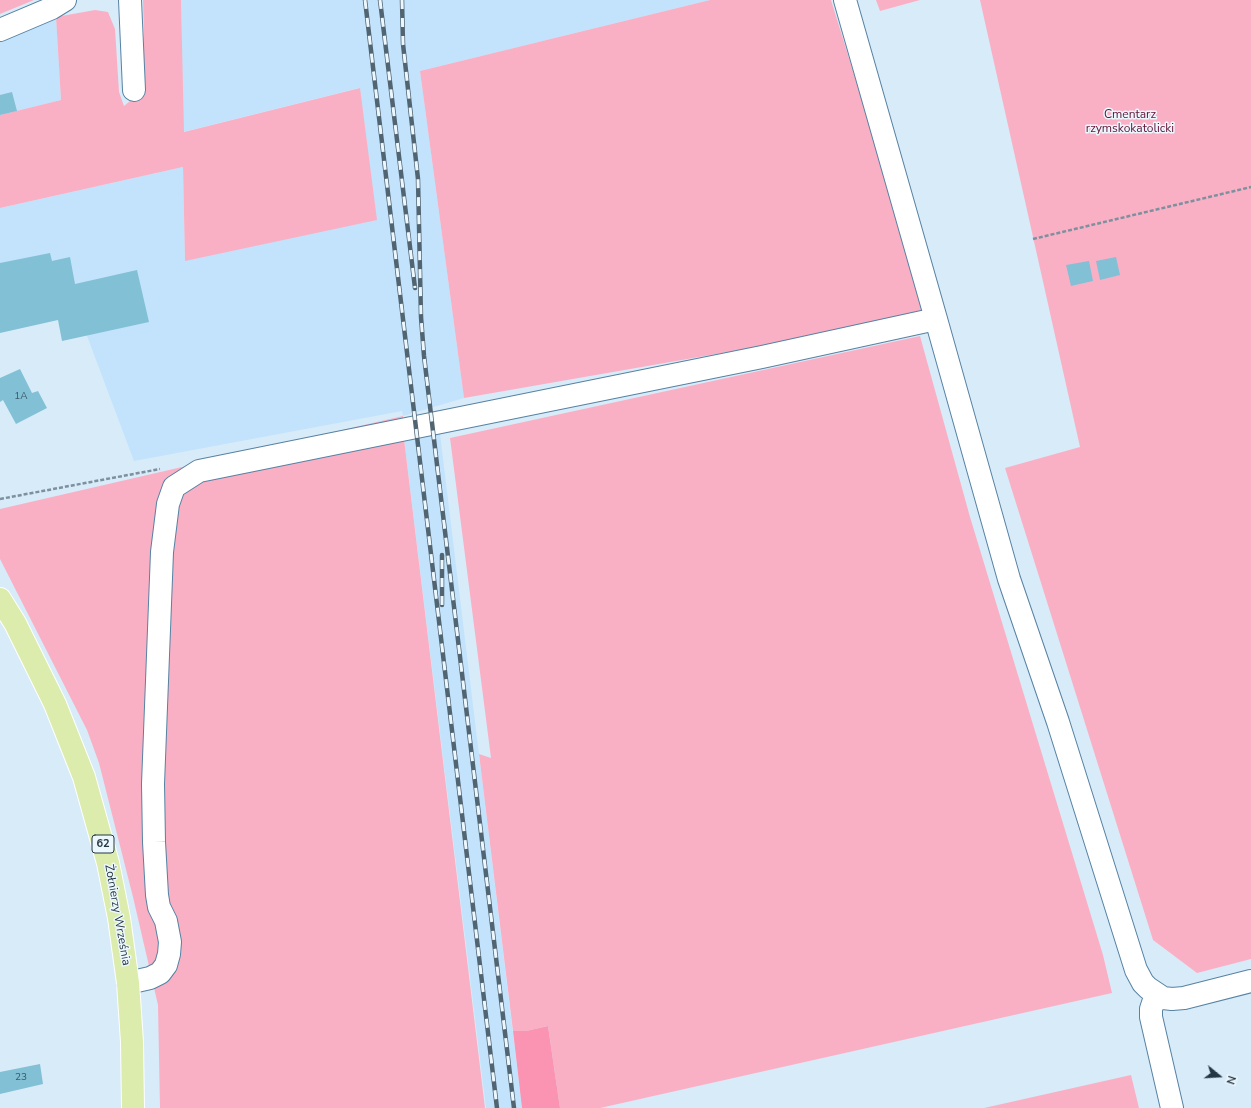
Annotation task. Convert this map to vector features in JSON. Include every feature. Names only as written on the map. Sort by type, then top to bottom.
[{"type":"main road","name":"Żołnierzy Września","points":[[0,599],[15,623],[55,704],[84,777],[108,863],[119,918],[128,982],[132,1042],[133,1108]]},
{"type":"street","points":[[0,30],[52,8],[65,0]]},
{"type":"street","points":[[130,0],[134,90]]},
{"type":"street","points":[[845,0],[1009,580],[1058,722],[1136,970],[1143,983],[1156,994],[1168,998],[1184,998],[1251,981]]},
{"type":"street","points":[[128,982],[150,978],[160,973],[166,965],[169,954],[170,942],[166,921],[159,907],[157,895],[153,784],[162,552],[168,504],[174,487],[198,471],[762,357],[936,319]]},
{"type":"street","points":[[1156,994],[1151,1009],[1151,1017],[1172,1108]]},
{"type":"path","points":[[1033,239],[1251,187]]},
{"type":"path","points":[[0,499],[162,468]]},
{"type":"shaded area","points":[[181,0],[710,0],[420,71],[464,398],[403,416],[402,411],[134,461],[87,336],[75,284],[0,300],[0,208],[183,167],[185,261],[359,88],[183,132]]},
{"type":"shaded area","points":[[56,17],[61,100],[0,115],[0,41]]},
{"type":"shaded area","points":[[440,434],[522,1108],[486,1108],[404,439]]},
{"type":"shaded area","points":[[548,1026],[560,1108],[522,1108],[513,1031],[526,1031]]},
{"type":"green space","points":[[0,0],[34,0],[0,14]]},
{"type":"green space","points":[[143,0],[181,0],[184,132],[360,88],[377,220],[185,261],[183,167],[0,208],[0,115],[61,100],[56,17],[95,10],[108,12],[115,29],[119,92],[124,106],[142,91],[144,35]]},
{"type":"green space","points":[[710,0],[831,0],[927,310],[762,346],[464,398],[420,71]]},
{"type":"green space","points":[[876,0],[920,0],[880,11]]},
{"type":"green space","name":"Cmentarz rzymskokatolicki","points":[[980,0],[1251,0],[1251,959],[1197,973],[1153,940],[1005,468],[1080,447]]},
{"type":"green space","points":[[920,336],[970,517],[1103,955],[1112,993],[600,1108],[560,1108],[548,1026],[526,1031],[513,1031],[479,754],[491,758],[450,438]]},
{"type":"green space","points":[[403,416],[404,439],[485,1108],[160,1108],[158,1005],[133,897],[99,763],[87,730],[0,559],[0,509]]},
{"type":"green space","points":[[1131,1075],[1139,1108],[984,1108]]},
{"type":"building","points":[[12,92],[17,111],[0,115],[0,95]]},
{"type":"building","points":[[50,253],[52,261],[70,257],[75,284],[137,270],[149,322],[62,341],[58,320],[0,333],[0,263]]},
{"type":"building","points":[[1116,257],[1120,275],[1100,280],[1096,261]]},
{"type":"building","points":[[1089,261],[1093,281],[1071,286],[1066,265]]},
{"type":"building","points":[[20,369],[32,393],[38,391],[47,408],[16,424],[3,400],[0,402],[0,378]]},
{"type":"building","points":[[40,1064],[43,1084],[0,1094],[0,1072]]},
{"type":"railway","points":[[365,0],[497,1108]]},
{"type":"railway","points":[[380,0],[415,288]]},
{"type":"railway","points":[[402,0],[403,44],[418,179],[421,317],[424,356],[514,1108]]},
{"type":"railway","points":[[442,555],[442,605]]}]
